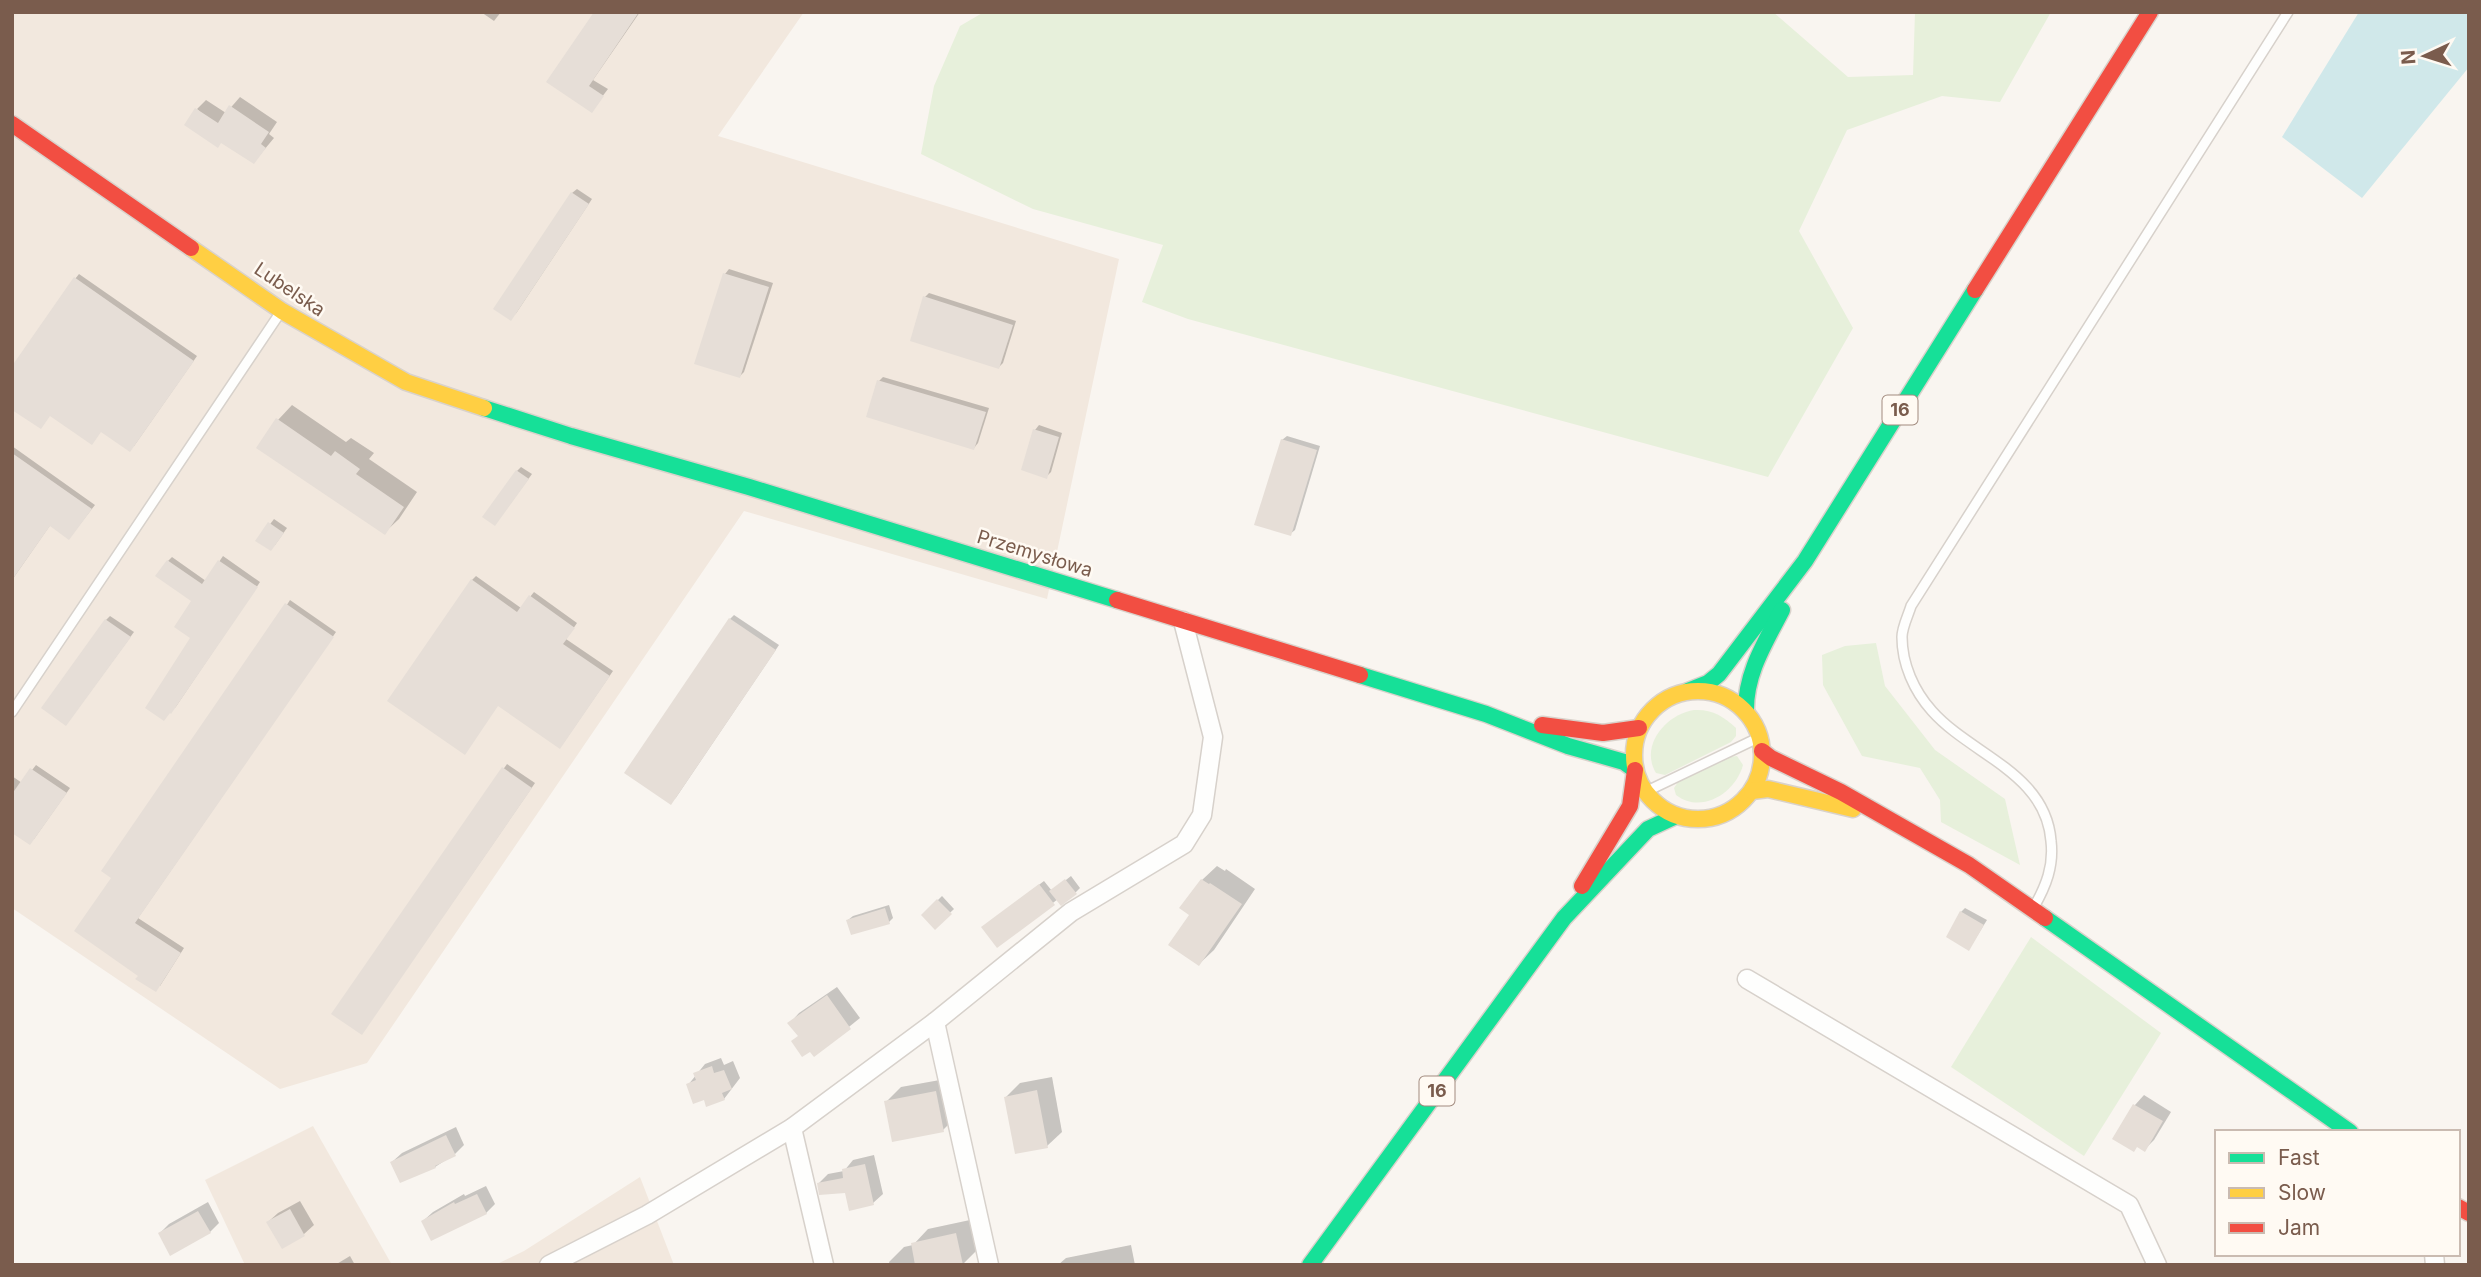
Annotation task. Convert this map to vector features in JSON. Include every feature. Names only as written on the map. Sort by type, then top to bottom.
[{"type":"main road","name":"16","points":[[1564,918],[1601,850],[1630,806],[1634,788],[1634,749],[1639,728],[1651,711],[1668,698],[1707,683],[1719,674],[1805,561],[2150,12]]},
{"type":"main road","name":"Lubelska","points":[[12,124],[282,311],[342,347],[406,382],[570,436]]},
{"type":"main road","name":"Przemysłowa","points":[[570,436],[749,487],[1486,714],[1569,746],[1624,762],[1635,770]]},
{"type":"main road","name":"16","points":[[1746,712],[1744,698],[1748,681],[1805,561]]},
{"type":"main road","points":[[1688,691],[1709,692],[1730,699],[1746,712],[1761,744],[1771,758],[1841,792],[1969,865],[2347,1130]]},
{"type":"main road","name":"Przemysłowa","points":[[1486,714],[1589,732],[1621,734],[1639,728]]},
{"type":"main road","points":[[1761,744],[1760,772],[1752,791],[1768,789],[1881,815]]},
{"type":"main road","name":"16","points":[[1635,770],[1645,792],[1658,806],[1676,816],[1697,820],[1718,816],[1737,806],[1752,791]]},
{"type":"main road","name":"16","points":[[1310,1265],[1564,918],[1648,829],[1676,816]]},
{"type":"street","points":[[549,1265],[647,1215],[792,1128],[935,1022],[1071,912],[1184,844],[1202,815],[1213,737],[1183,621]]},
{"type":"street","points":[[1747,979],[2129,1205],[2157,1265]]},
{"type":"street","points":[[935,1022],[989,1265]]},
{"type":"street","points":[[792,1128],[824,1265]]},
{"type":"lane","points":[[2033,908],[2046,887],[2053,857],[2050,826],[2040,801],[2017,777],[1933,712],[1914,687],[1905,659],[1902,634],[1911,606],[2288,12]]},
{"type":"lane","points":[[12,712],[282,311]]},
{"type":"lane","points":[[1645,792],[1761,744]]},
{"type":"shaded area","points":[[12,12],[804,12],[718,136],[1119,259],[1047,599],[744,511],[367,1063],[280,1089],[12,908]]},
{"type":"shaded area","points":[[313,1126],[392,1265],[245,1265],[205,1180]]},
{"type":"shaded area","points":[[640,1177],[674,1265],[495,1265],[524,1251]]},
{"type":"green space","points":[[984,12],[1773,12],[1848,77],[1913,75],[1915,12],[2051,12],[2000,102],[1942,96],[1847,130],[1799,231],[1853,328],[1768,477],[1188,319],[1142,302],[1163,245],[1033,209],[921,154],[934,86],[960,26]]},
{"type":"green space","points":[[1876,643],[1885,686],[1935,750],[2005,799],[2020,865],[1941,822],[1940,800],[1920,768],[1862,756],[1823,685],[1822,655],[1845,646]]},
{"type":"green space","points":[[1694,710],[1712,712],[1722,717],[1736,728],[1736,736],[1731,742],[1665,775],[1656,773],[1651,752],[1658,733],[1674,718]]},
{"type":"green space","points":[[1737,756],[1743,765],[1739,775],[1726,792],[1717,798],[1696,803],[1676,795],[1674,788],[1678,782],[1729,757]]},
{"type":"green space","points":[[2031,937],[2161,1033],[2084,1156],[1951,1067]]},
{"type":"water","points":[[2359,12],[2469,12],[2469,67],[2362,198],[2282,137]]},
{"type":"building","points":[[594,12],[639,12],[589,86],[604,96],[592,113],[546,82]]},
{"type":"building","points":[[229,105],[269,132],[261,144],[266,148],[254,164],[221,143],[218,148],[184,125],[195,108],[218,123]]},
{"type":"building","points":[[571,192],[589,204],[511,321],[493,309]]},
{"type":"building","points":[[723,273],[769,287],[740,378],[694,364]]},
{"type":"building","points":[[74,277],[194,361],[130,452],[101,432],[92,445],[50,416],[41,429],[12,410],[12,366]]},
{"type":"building","points":[[923,296],[1013,325],[999,369],[910,341]]},
{"type":"building","points":[[877,380],[986,412],[974,450],[866,417]]},
{"type":"building","points":[[276,418],[331,456],[335,451],[360,469],[356,474],[404,507],[385,535],[256,448]]},
{"type":"building","points":[[1033,429],[1059,437],[1047,479],[1021,470]]},
{"type":"building","points":[[1281,439],[1317,450],[1291,536],[1254,525]]},
{"type":"building","points":[[12,453],[92,509],[69,540],[50,526],[12,580]]},
{"type":"building","points":[[516,470],[529,479],[495,526],[482,517]]},
{"type":"building","points":[[268,522],[284,533],[271,551],[255,541]]},
{"type":"building","points":[[167,560],[202,584],[218,560],[258,587],[164,721],[145,708],[190,638],[174,627],[191,601],[155,576]]},
{"type":"building","points":[[471,579],[517,612],[529,595],[575,628],[563,644],[610,676],[560,749],[498,706],[465,755],[387,701]]},
{"type":"building","points":[[285,603],[334,637],[135,923],[181,953],[156,992],[135,979],[138,976],[74,931],[111,878],[101,871]]},
{"type":"building","points":[[729,618],[776,650],[671,805],[624,773]]},
{"type":"building","points":[[105,619],[131,637],[66,726],[41,708]]},
{"type":"building","points":[[502,767],[532,788],[362,1035],[331,1014]]},
{"type":"building","points":[[30,768],[67,793],[30,845],[12,833],[12,794]]},
{"type":"building","points":[[1065,879],[1077,894],[1061,906],[1049,891]]},
{"type":"building","points":[[1201,879],[1242,904],[1199,966],[1168,945],[1189,915],[1179,908]]},
{"type":"building","points":[[1039,884],[1055,905],[997,948],[981,927]]},
{"type":"building","points":[[937,899],[952,914],[935,930],[921,915]]},
{"type":"building","points":[[885,908],[890,924],[851,935],[846,920]]},
{"type":"building","points":[[1960,911],[1984,925],[1969,951],[1946,937]]},
{"type":"building","points":[[827,995],[851,1029],[814,1057],[810,1052],[802,1057],[791,1041],[798,1036],[787,1023]]},
{"type":"building","points":[[712,1066],[714,1073],[724,1070],[732,1089],[722,1093],[725,1100],[706,1107],[704,1100],[693,1104],[686,1084],[696,1080],[693,1073]]},
{"type":"building","points":[[1037,1090],[1048,1148],[1015,1154],[1004,1097]]},
{"type":"building","points":[[936,1091],[944,1132],[892,1142],[884,1101]]},
{"type":"building","points":[[2133,1104],[2163,1121],[2145,1152],[2137,1147],[2134,1152],[2112,1139]]},
{"type":"building","points":[[446,1135],[456,1156],[435,1166],[436,1168],[400,1183],[390,1162]]},
{"type":"building","points":[[865,1164],[874,1205],[849,1211],[845,1193],[819,1195],[817,1183],[843,1178],[842,1169]]},
{"type":"building","points":[[477,1194],[487,1214],[431,1241],[421,1221],[454,1202],[455,1204]]},
{"type":"building","points":[[290,1209],[305,1236],[282,1249],[266,1222]]},
{"type":"building","points":[[198,1211],[211,1233],[170,1256],[158,1233]]},
{"type":"building","points":[[956,1233],[963,1265],[915,1265],[911,1243]]},
{"type":"traffic: fast","points":[[1688,691],[1708,683],[1719,674],[1805,561],[1975,290]]},
{"type":"traffic: fast","points":[[484,408],[1117,600]]},
{"type":"traffic: fast","points":[[1746,712],[1752,672],[1782,610]]},
{"type":"traffic: fast","points":[[1360,675],[1486,714],[1568,746],[1624,762],[1635,770]]},
{"type":"traffic: fast","points":[[1310,1265],[1564,918],[1648,829],[1676,816]]},
{"type":"traffic: fast","points":[[2045,918],[2347,1130]]},
{"type":"traffic: slow","points":[[191,248],[282,311],[406,382],[484,408]]},
{"type":"traffic: slow","points":[[1698,691],[1722,696],[1743,710],[1757,731],[1762,755],[1757,779],[1743,800],[1722,814],[1698,819],[1674,814],[1653,800],[1639,779],[1634,755],[1639,731],[1653,710],[1674,696],[1698,691]]},
{"type":"traffic: slow","points":[[1752,791],[1768,789],[1853,809]]},
{"type":"traffic: jam","points":[[1975,290],[2150,12]]},
{"type":"traffic: jam","points":[[12,124],[191,248]]},
{"type":"traffic: jam","points":[[1117,600],[1360,675]]},
{"type":"traffic: jam","points":[[1542,725],[1603,733],[1639,728]]},
{"type":"traffic: jam","points":[[1762,751],[1841,792],[1969,865],[2045,918]]},
{"type":"traffic: jam","points":[[1582,886],[1630,806],[1635,770]]},
{"type":"traffic: jam","points":[[2460,1208],[2469,1213]]}]
